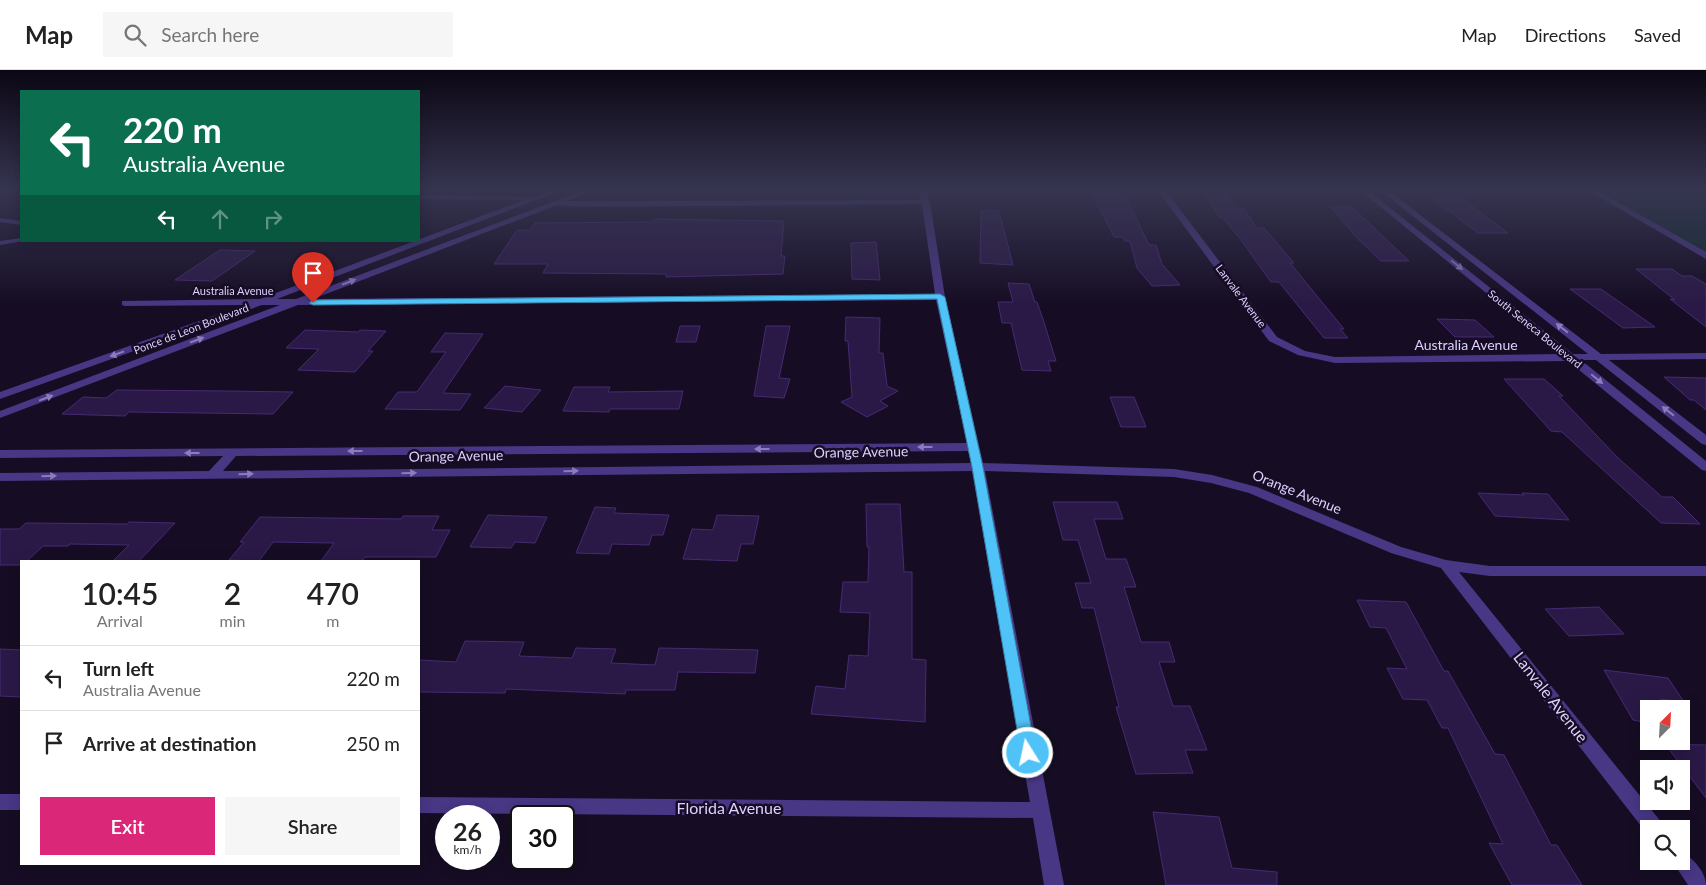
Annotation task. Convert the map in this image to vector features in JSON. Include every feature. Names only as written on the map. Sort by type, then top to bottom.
[{"type":"street","name":"Ponce de Leon Boulevard","points":[[420,242],[454,229]]},
{"type":"street","name":"Ponce de Leon Boulevard","points":[[0,415],[486,229]]},
{"type":"street","points":[[929,229],[940,297],[978,467],[1038,810],[1054,885]]},
{"type":"street","name":"Lanvale Avenue","points":[[1190,229],[1273,340],[1287,347]]},
{"type":"street","name":"South Seneca Boulevard","points":[[1412,229],[1706,467]]},
{"type":"street","name":"South Seneca Boulevard","points":[[1434,229],[1706,441]]},
{"type":"street","points":[[1659,229],[1706,256]]},
{"type":"street","name":"Ponce de Leon Boulevard","points":[[0,396],[258,303],[420,242]]},
{"type":"street","name":"Australia Avenue","points":[[125,303],[940,297]]},
{"type":"street","name":"Australia Avenue","points":[[1287,347],[1302,353],[1335,360],[1706,356]]},
{"type":"street","name":"Orange Avenue","points":[[0,454],[974,447]]},
{"type":"street","points":[[691,470],[695,449]]},
{"type":"street","points":[[447,472],[458,451]]},
{"type":"street","points":[[212,474],[234,452]]},
{"type":"street","name":"Orange Avenue","points":[[0,477],[978,467],[1174,473],[1212,479],[1253,490],[1396,550],[1446,565],[1490,571],[1706,571]]},
{"type":"street","name":"Lanvale Avenue","points":[[1446,565],[1648,820]]},
{"type":"street","points":[[0,802],[20,802]]},
{"type":"street","name":"Florida Avenue","points":[[420,805],[1038,810]]},
{"type":"street","points":[[1688,870],[1700,885]]},
{"type":"lane","points":[[0,243],[20,240]]},
{"type":"green space","points":[[1659,229],[1706,229],[1706,256]]},
{"type":"building","points":[[783,229],[781,256],[785,256],[783,274],[666,277],[666,274],[543,273],[548,264],[494,264],[517,230]]},
{"type":"building","points":[[981,229],[1004,229],[1013,265],[980,263]]},
{"type":"building","points":[[1110,229],[1141,229],[1149,245],[1156,245],[1162,264],[1180,285],[1152,286],[1137,268],[1130,241],[1125,241],[1123,237],[1114,237]]},
{"type":"building","points":[[1232,229],[1265,229],[1294,263],[1290,263],[1344,329],[1340,329],[1348,338],[1324,338],[1279,282],[1271,282]]},
{"type":"building","points":[[1349,229],[1375,229],[1409,261],[1381,261]]},
{"type":"building","points":[[1473,229],[1503,229],[1508,233],[1478,233]]},
{"type":"building","points":[[876,242],[880,280],[852,279],[851,243]]},
{"type":"building","points":[[220,250],[255,251],[212,281],[175,280]]},
{"type":"building","points":[[1636,269],[1672,269],[1682,276],[1692,276],[1706,284],[1706,327],[1670,299],[1675,300]]},
{"type":"building","points":[[1008,283],[1029,284],[1043,319],[1056,361],[1048,361],[1051,371],[1022,370],[1011,323],[1002,323],[998,302],[1013,302]]},
{"type":"building","points":[[1570,289],[1601,289],[1655,327],[1623,328]]},
{"type":"building","points":[[846,317],[880,318],[879,353],[883,353],[887,386],[898,391],[880,401],[888,406],[867,417],[841,402],[852,397],[848,341],[845,341]]},
{"type":"building","points":[[1437,319],[1475,320],[1494,337],[1455,337]]},
{"type":"building","points":[[680,326],[700,326],[696,342],[676,342]]},
{"type":"building","points":[[766,326],[790,326],[779,378],[790,379],[784,398],[754,396]]},
{"type":"building","points":[[305,330],[386,331],[368,351],[373,351],[355,372],[298,370],[319,349],[286,348]]},
{"type":"building","points":[[445,333],[483,334],[443,393],[471,394],[460,410],[385,409],[398,392],[417,392],[446,352],[431,352]]},
{"type":"building","points":[[1664,377],[1706,378],[1706,410],[1694,400],[1690,400]]},
{"type":"building","points":[[1504,379],[1544,379],[1563,396],[1559,396],[1617,457],[1662,497],[1673,497],[1700,524],[1661,523],[1562,432],[1551,431]]},
{"type":"building","points":[[505,386],[541,390],[522,412],[484,408]]},
{"type":"building","points":[[574,387],[610,387],[608,392],[683,391],[679,409],[610,409],[609,412],[563,411]]},
{"type":"building","points":[[117,390],[293,392],[273,414],[129,412],[125,416],[62,414],[83,397],[106,398]]},
{"type":"building","points":[[1110,397],[1134,397],[1146,427],[1121,427]]},
{"type":"building","points":[[1478,493],[1548,494],[1569,520],[1495,516]]},
{"type":"building","points":[[1053,502],[1117,502],[1123,519],[1094,519],[1106,559],[1126,559],[1136,587],[1124,587],[1141,642],[1169,642],[1175,662],[1159,662],[1173,706],[1190,706],[1207,750],[1185,750],[1193,773],[1136,774],[1116,707],[1119,707],[1094,608],[1082,608],[1075,583],[1091,583],[1078,540],[1063,540]]},
{"type":"building","points":[[866,504],[900,504],[904,572],[912,572],[912,659],[926,660],[925,722],[811,714],[816,686],[845,689],[849,655],[868,656],[870,613],[840,612],[843,582],[868,582],[869,547],[867,547]]},
{"type":"building","points":[[595,507],[616,508],[614,513],[669,515],[663,535],[652,535],[649,545],[612,544],[609,554],[576,553]]},
{"type":"building","points":[[488,515],[547,517],[535,543],[515,542],[511,548],[470,547]]},
{"type":"building","points":[[717,515],[759,516],[753,544],[741,544],[737,561],[683,559],[692,529],[713,530]]},
{"type":"building","points":[[403,516],[439,516],[432,530],[450,530],[436,557],[365,557],[363,560],[322,560],[334,543],[273,542],[260,560],[229,560],[244,542],[240,542],[260,517],[401,519]]},
{"type":"building","points":[[129,522],[175,523],[140,560],[114,560],[129,545],[70,544],[68,546],[43,546],[28,560],[20,560],[20,565],[0,565],[0,529],[19,529],[26,523],[127,524]]},
{"type":"building","points":[[1357,600],[1406,602],[1444,671],[1448,671],[1495,754],[1504,755],[1551,845],[1557,845],[1582,885],[1512,885],[1489,843],[1503,844],[1448,728],[1442,728],[1427,700],[1403,699],[1387,668],[1407,669],[1386,628],[1370,627]]},
{"type":"building","points":[[1599,607],[1624,634],[1569,636],[1545,609]]},
{"type":"building","points":[[465,641],[524,642],[519,656],[572,658],[576,648],[616,649],[611,663],[655,665],[659,648],[758,650],[755,673],[678,672],[675,690],[626,690],[625,694],[506,689],[505,693],[420,692],[420,660],[456,662]]},
{"type":"building","points":[[0,649],[20,650],[20,697],[0,696]]},
{"type":"building","points":[[1604,670],[1668,678],[1683,700],[1640,700],[1640,721],[1633,720]]},
{"type":"building","points":[[1690,745],[1706,745],[1706,798],[1690,777],[1690,760],[1677,760],[1670,750],[1690,750]]},
{"type":"building","points":[[1153,812],[1219,817],[1232,868],[1277,872],[1277,885],[1166,885]]},
{"type":"route","points":[[313,303],[940,297],[978,467],[1028,753]]}]
